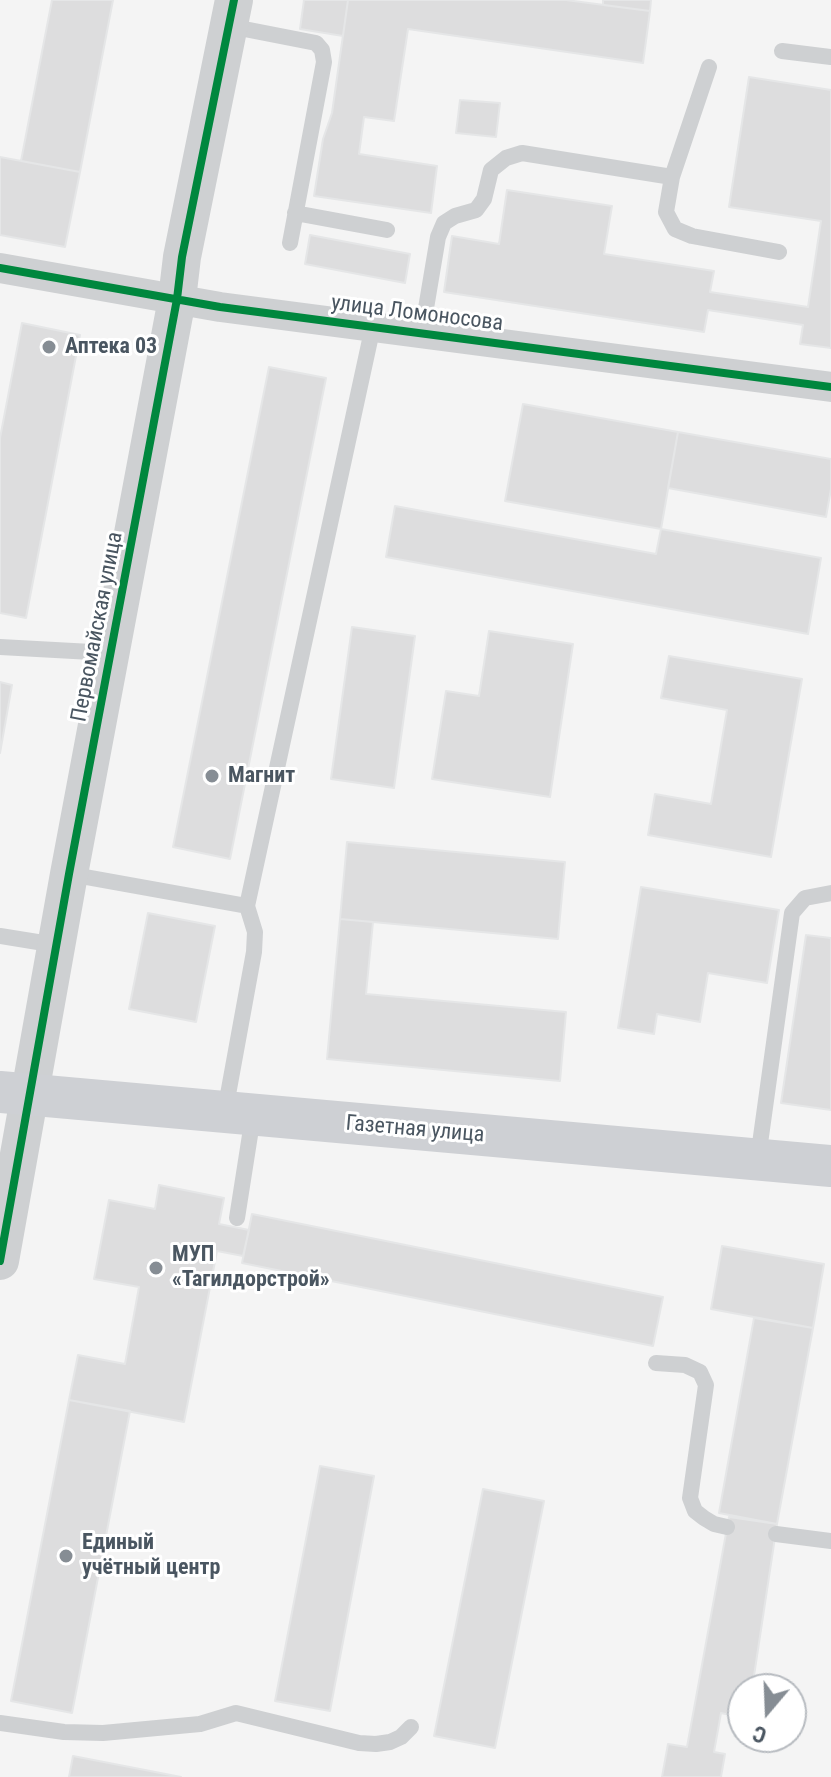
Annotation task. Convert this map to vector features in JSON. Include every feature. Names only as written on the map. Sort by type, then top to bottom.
[{"type":"main road","name":"Газетная улица","points":[[15,1093],[831,1166]]},
{"type":"street","name":"Первомайская улица","points":[[0,1261],[15,1093],[56,945],[177,299],[182,257],[231,13]]},
{"type":"street","name":"улица Ломоносова","points":[[0,268],[220,307],[831,387]]},
{"type":"lane","points":[[231,13],[316,43],[322,50],[324,62],[290,243]]},
{"type":"lane","points":[[782,51],[831,57]]},
{"type":"lane","points":[[709,67],[672,177],[666,212],[675,229],[692,236],[779,252]]},
{"type":"lane","points":[[422,332],[438,237],[444,223],[476,210],[484,199],[491,170],[498,163],[522,153],[672,177]]},
{"type":"lane","points":[[295,213],[387,230]]},
{"type":"lane","points":[[237,1218],[239,1114],[255,932],[247,906],[373,326]]},
{"type":"lane","points":[[0,647],[112,653]]},
{"type":"lane","points":[[69,874],[247,906]]},
{"type":"lane","points":[[758,1160],[792,913],[805,898],[831,893]]},
{"type":"lane","points":[[0,936],[56,945]]},
{"type":"lane","points":[[656,1363],[685,1365],[700,1372],[706,1385],[690,1498],[695,1511],[714,1524],[727,1527]]},
{"type":"lane","points":[[776,1534],[831,1541]]},
{"type":"lane","points":[[0,1723],[64,1732],[103,1733],[200,1724],[236,1713],[359,1743],[376,1744],[401,1737],[411,1727]]},
{"type":"building","points":[[52,0],[113,0],[80,172],[21,161]]},
{"type":"building","points":[[304,0],[348,0],[343,36],[300,29]]},
{"type":"building","points":[[348,0],[566,0],[650,11],[643,63],[408,29],[394,121],[364,117],[359,154],[437,166],[431,213],[314,196],[323,139],[332,113]]},
{"type":"building","points":[[603,0],[651,0],[650,11],[603,5]]},
{"type":"building","points":[[749,77],[831,90],[831,348],[800,344],[803,325],[708,310],[704,332],[444,292],[452,236],[499,244],[507,190],[612,206],[604,254],[714,271],[710,292],[808,307],[821,221],[729,207]]},
{"type":"building","points":[[460,100],[500,103],[496,137],[456,133]]},
{"type":"building","points":[[0,157],[80,172],[65,247],[0,235]]},
{"type":"building","points":[[310,235],[410,254],[405,283],[305,264]]},
{"type":"building","points":[[22,323],[80,335],[26,618],[0,613],[0,438]]},
{"type":"building","points":[[269,367],[326,378],[230,859],[173,847]]},
{"type":"building","points":[[523,404],[678,432],[661,529],[505,501]]},
{"type":"building","points":[[678,432],[831,459],[831,489],[826,517],[668,488]]},
{"type":"building","points":[[395,506],[656,554],[661,529],[821,558],[808,634],[386,557]]},
{"type":"building","points":[[352,627],[415,636],[394,788],[331,779]]},
{"type":"building","points":[[489,631],[573,644],[550,797],[432,779],[446,691],[479,696]]},
{"type":"building","points":[[669,656],[802,679],[771,857],[648,835],[655,794],[711,804],[727,710],[661,698]]},
{"type":"building","points":[[0,682],[12,685],[0,753]]},
{"type":"building","points":[[347,842],[565,862],[558,939],[340,919]]},
{"type":"building","points":[[641,887],[779,910],[767,983],[708,973],[700,1022],[657,1014],[654,1034],[618,1028]]},
{"type":"building","points":[[148,913],[215,926],[196,1022],[129,1009]]},
{"type":"building","points":[[340,919],[373,922],[366,994],[566,1012],[560,1081],[327,1059]]},
{"type":"building","points":[[806,935],[831,938],[831,1110],[781,1103]]},
{"type":"building","points":[[159,1185],[224,1198],[219,1224],[249,1230],[243,1256],[217,1251],[184,1422],[69,1400],[78,1355],[125,1364],[139,1287],[94,1279],[109,1200],[155,1209]]},
{"type":"building","points":[[252,1214],[663,1297],[653,1346],[242,1263]]},
{"type":"building","points":[[722,1246],[824,1264],[813,1328],[711,1309]]},
{"type":"building","points":[[754,1318],[813,1328],[777,1524],[719,1513]]},
{"type":"building","points":[[69,1400],[130,1411],[72,1713],[11,1701]]},
{"type":"building","points":[[320,1466],[374,1476],[330,1711],[275,1701]]},
{"type":"building","points":[[483,1489],[544,1501],[495,1748],[434,1736]]},
{"type":"building","points":[[729,1517],[777,1524],[754,1673],[727,1673],[727,1714],[721,1713],[714,1752],[725,1754],[721,1777],[662,1777],[668,1744],[687,1747]]},
{"type":"building","points":[[73,1756],[181,1777],[69,1777]]},
{"type":"cycle path","points":[[0,1261],[177,299],[182,257],[234,0]]},
{"type":"cycle path","points":[[0,268],[220,307],[831,387]]},
{"type":"place","name":"Аптека 03","points":[[49,347]]},
{"type":"place","name":"Магнит","points":[[212,776]]},
{"type":"place","name":"МУП «Тагилдорстрой»","points":[[156,1268]]},
{"type":"place","name":"Единый учётный центр","points":[[66,1556]]}]
